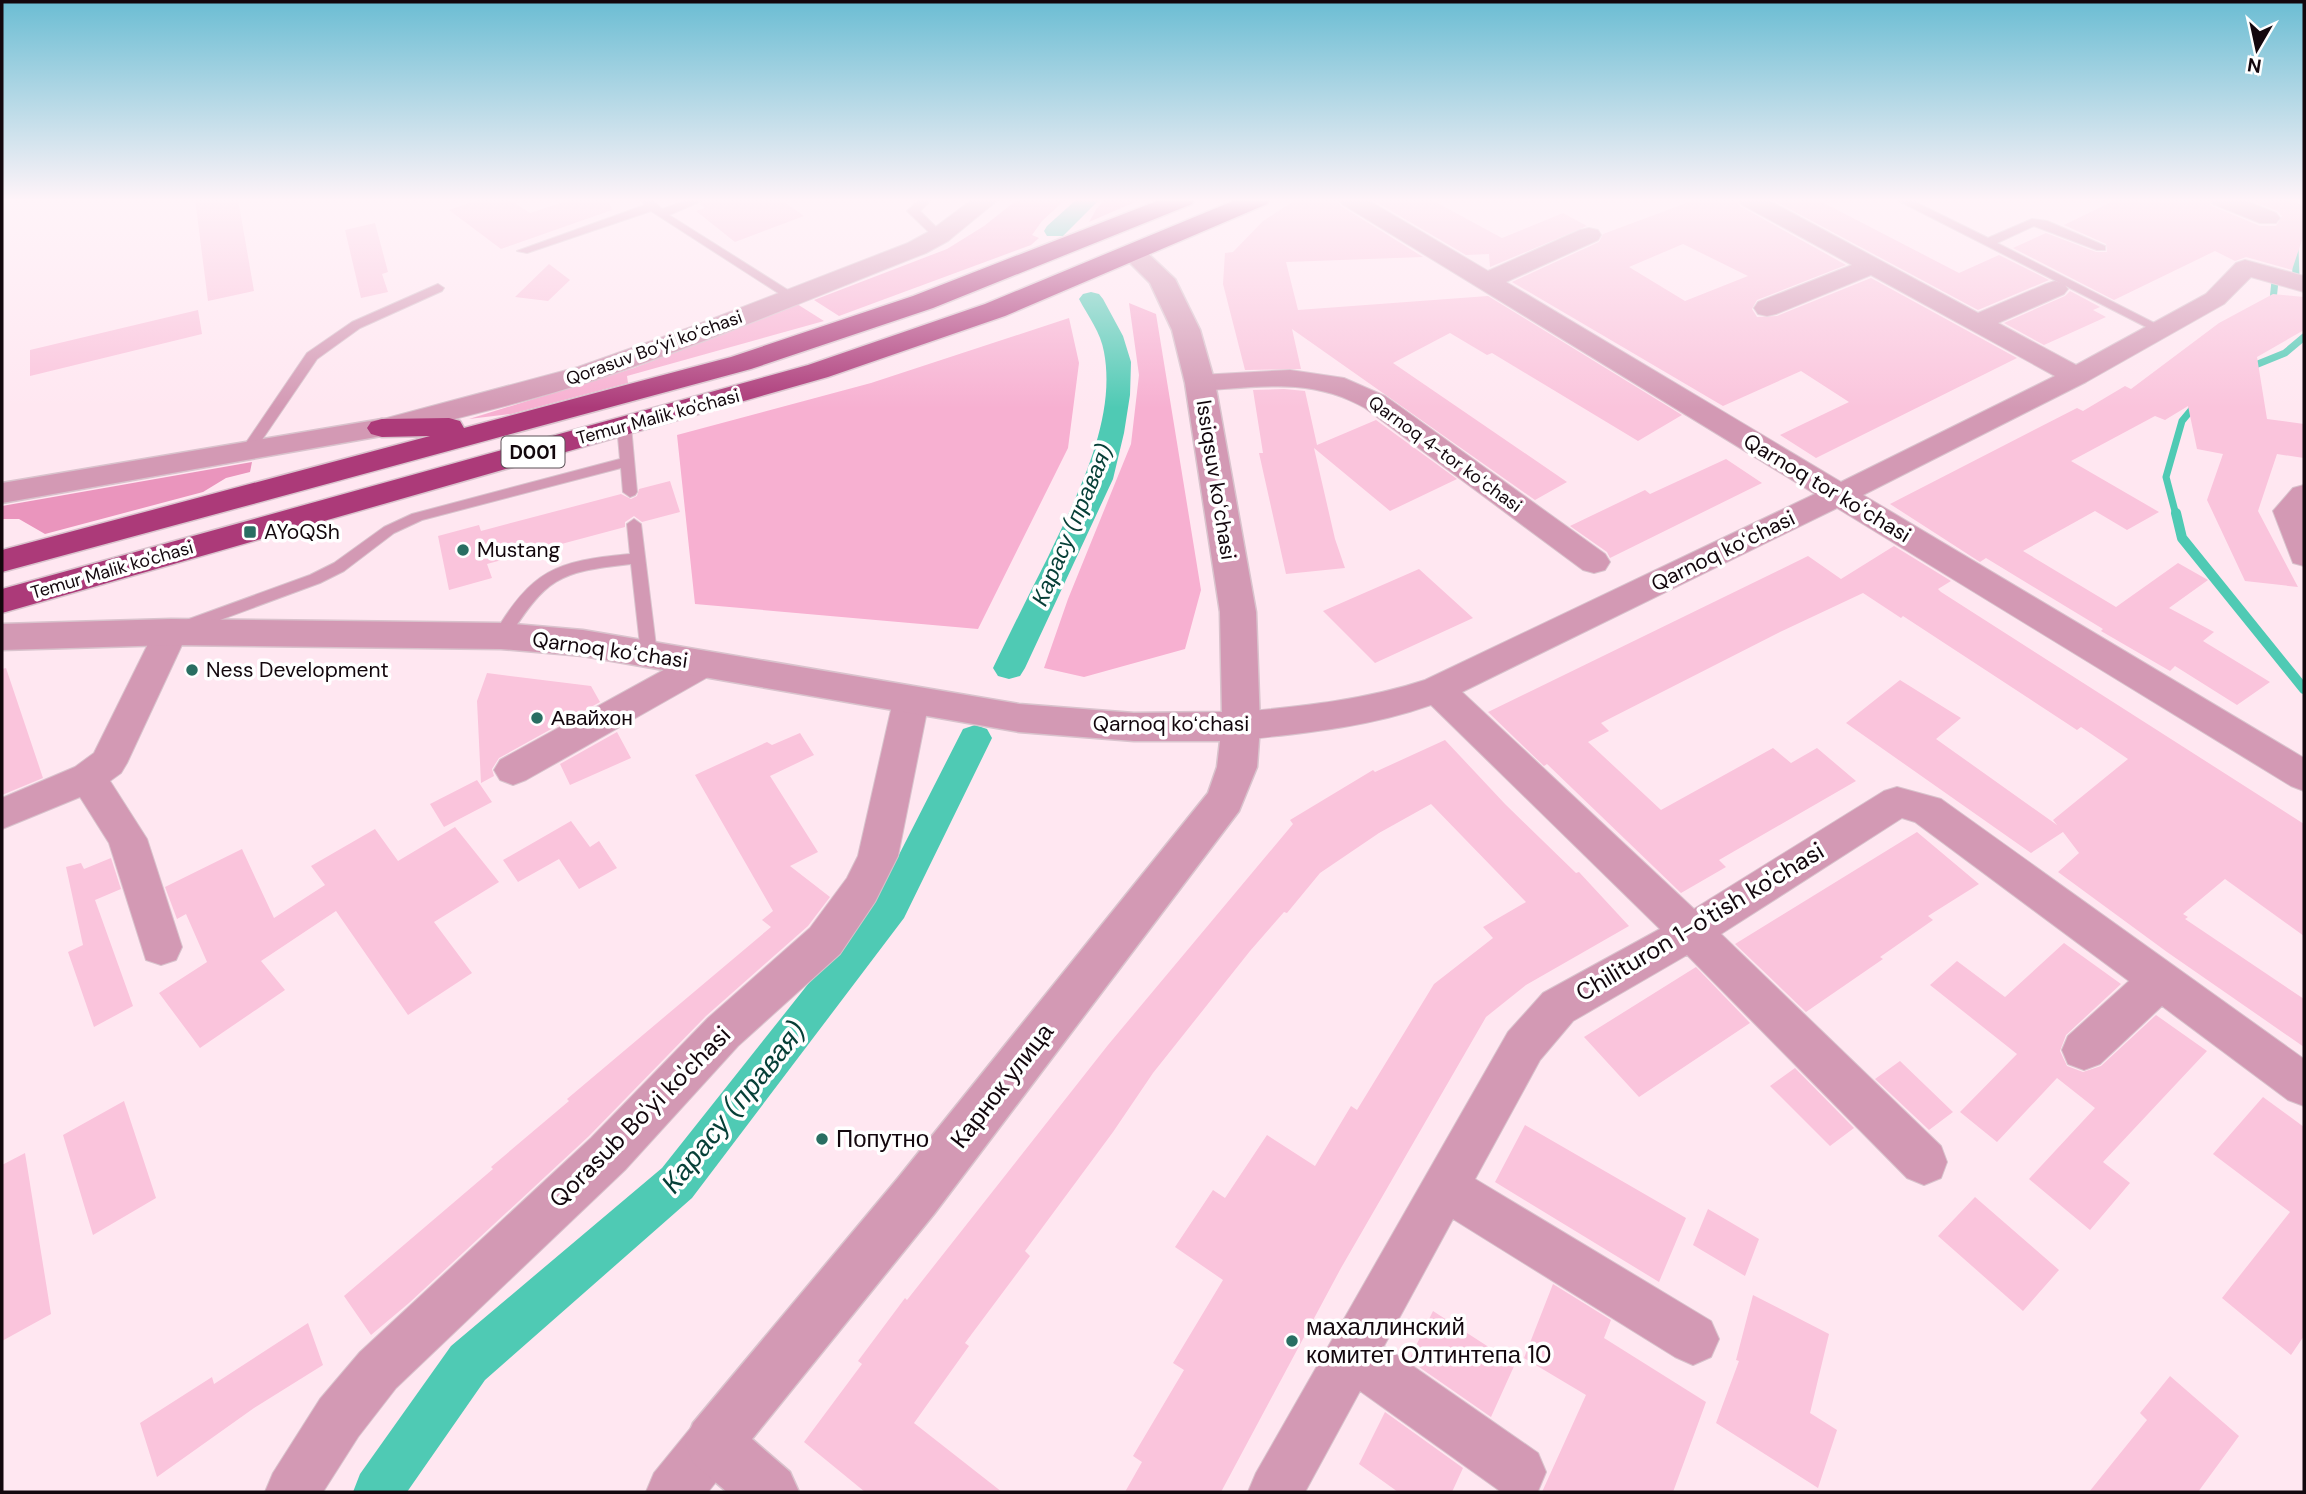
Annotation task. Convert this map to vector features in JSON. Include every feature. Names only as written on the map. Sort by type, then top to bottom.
[{"type":"highway","name":"Temur Malik ko'chasi","points":[[2,561],[803,344],[1009,269]]},
{"type":"highway","name":"Temur Malik ko'chasi","points":[[2,601],[843,363],[938,332],[1096,269]]},
{"type":"highway","points":[[382,428],[507,426]]},
{"type":"street","name":"Qorasuv Bo‘yi koʻchasi","points":[[382,428],[588,373],[868,269]]},
{"type":"street","name":"Issiqsuv koʻchasi","points":[[1151,269],[1162,279],[1186,330],[1200,383],[1238,612],[1241,726]]},
{"type":"street","name":"Qarnoq tor koʻchasi","points":[[1463,269],[2304,776]]},
{"type":"street","points":[[1485,282],[1514,269]]},
{"type":"street","points":[[1767,308],[1864,269]]},
{"type":"street","points":[[1880,269],[2076,376]]},
{"type":"street","name":"Qarnoq koʻchasi","points":[[2,637],[172,632],[501,636],[583,643],[1019,718],[1134,727],[1241,726],[1336,716],[1388,706],[1437,689],[1838,495],[2162,330],[2215,299],[2251,272],[2302,284]]},
{"type":"street","points":[[1979,322],[2055,289]]},
{"type":"street","name":"Qarnoq 4-tor koʻchasi","points":[[1200,383],[1317,378],[1351,387],[1594,562]]},
{"type":"street","points":[[2,493],[382,428]]},
{"type":"street","points":[[2304,495],[2288,511],[2304,555]]},
{"type":"street","points":[[2,814],[88,777],[108,763],[172,632]]},
{"type":"street","points":[[513,770],[704,664]]},
{"type":"street","points":[[1437,689],[1924,1162]]},
{"type":"street","name":"Qorasub Bo'yi ko'chasi","points":[[292,1492],[339,1418],[378,1370],[608,1154],[723,1032],[825,941],[861,890],[878,856],[911,701]]},
{"type":"street","name":"Карнок улица","points":[[673,1492],[916,1195],[1225,800],[1237,767],[1241,726]]},
{"type":"street","points":[[88,777],[127,839],[161,947]]},
{"type":"street","name":"Chilituron 1-o'tish ko'chasi","points":[[1275,1492],[1524,1046],[1558,1007],[1690,932],[1897,802],[1927,810],[2304,1085]]},
{"type":"street","points":[[2084,1049],[2160,980]]},
{"type":"street","points":[[1446,1188],[1693,1339]]},
{"type":"street","points":[[1351,1354],[1519,1472]]},
{"type":"street","points":[[713,1443],[770,1492]]},
{"type":"lane","points":[[749,269],[793,297]]},
{"type":"lane","points":[[2039,269],[2162,330]]},
{"type":"lane","points":[[246,453],[312,356],[335,337],[356,325],[438,288]]},
{"type":"lane","points":[[625,426],[630,492]]},
{"type":"lane","points":[[172,632],[315,579],[339,567],[389,530],[417,517],[626,462]]},
{"type":"lane","points":[[634,524],[649,654]]},
{"type":"lane","points":[[501,636],[532,591],[551,576],[577,566],[637,558]]},
{"type":"shaded area","points":[[896,269],[967,269],[839,316],[814,300]]},
{"type":"shaded area","points":[[1129,303],[1156,314],[1201,590],[1185,649],[1084,677],[1044,668],[1068,599],[1131,444],[1139,375]]},
{"type":"shaded area","points":[[797,304],[824,321],[627,376],[628,383],[511,414],[469,419],[634,368]]},
{"type":"shaded area","points":[[1069,318],[1079,363],[1068,448],[978,629],[695,604],[677,435],[871,383]]},
{"type":"shaded area","points":[[252,462],[250,472],[226,478],[203,492],[45,534],[19,519],[2,519],[2,506]]},
{"type":"building","points":[[204,269],[250,269],[254,291],[208,301]]},
{"type":"building","points":[[354,269],[387,269],[388,272],[382,274],[388,292],[361,298]]},
{"type":"building","points":[[544,269],[555,269],[570,280],[548,301],[515,297]]},
{"type":"building","points":[[1224,269],[1288,269],[1298,310],[1488,296],[1682,415],[1638,441],[1492,353],[1487,355],[1450,333],[1393,363],[1567,482],[1535,500],[1292,329],[1301,369],[1245,370],[1223,284]]},
{"type":"building","points":[[1541,269],[1632,269],[1685,301],[1748,276],[1733,269],[1837,269],[1757,300],[1752,309],[1757,317],[1777,316],[1871,278],[2017,358],[1816,458],[1780,435],[1849,402],[1801,371],[1723,406],[1512,282]]},
{"type":"building","points":[[1901,269],[1951,269],[1959,273],[1969,269],[2026,269],[2049,280],[1978,310]]},
{"type":"building","points":[[2053,269],[2178,269],[2114,300]]},
{"type":"building","points":[[2070,291],[2100,307],[2093,310],[2106,317],[2044,345],[2004,323],[2065,296]]},
{"type":"building","points":[[2273,294],[2304,297],[2304,330],[2257,357],[2267,419],[2304,424],[2304,458],[2277,454],[2258,511],[2298,587],[2245,581],[2207,500],[2223,454],[2197,449],[2188,406],[2165,420],[2155,416],[2071,461],[2159,512],[2127,530],[2095,511],[2023,551],[2116,607],[2178,563],[2208,580],[2169,608],[2214,632],[2203,641],[2270,682],[2237,705],[2175,666],[2170,671],[2101,631],[2103,629],[1986,558],[1980,562],[1890,504],[2077,408],[2083,411],[2125,386],[2131,389],[2219,323]]},
{"type":"building","points":[[198,310],[202,334],[30,376],[30,350]]},
{"type":"building","points":[[1253,390],[1305,391],[1317,445],[1376,420],[1457,479],[1390,511],[1314,448],[1335,539],[1345,568],[1286,574],[1259,453],[1263,453]]},
{"type":"building","points":[[1726,459],[1762,483],[1610,558],[1607,552],[1570,526],[1645,490],[1650,494]]},
{"type":"building","points":[[670,481],[680,512],[642,522],[634,516],[625,522],[625,527],[487,564],[492,578],[449,590],[438,536],[479,525],[481,531],[621,494],[631,499],[637,496],[639,489]]},
{"type":"building","points":[[1894,546],[1951,581],[1938,589],[1941,592],[2304,824],[2304,936],[2225,879],[2183,914],[2188,917],[2185,919],[2304,999],[2304,1047],[2058,872],[2079,853],[2063,832],[2031,853],[1846,723],[1900,680],[1961,718],[1936,739],[2057,825],[2053,820],[2128,759],[2081,727],[2077,730],[1903,616],[1901,618],[1863,593],[1601,723],[1609,731],[1588,742],[1661,810],[1773,748],[1791,763],[1817,748],[1856,781],[1719,860],[1726,867],[1681,893],[1547,764],[1544,766],[1488,712],[1808,556],[1841,579]]},
{"type":"building","points":[[1419,569],[1473,618],[1375,663],[1323,611]]},
{"type":"building","points":[[6,668],[43,778],[2,795],[2,669]]},
{"type":"building","name":"Авайхон","points":[[487,673],[591,686],[600,702],[499,758],[492,769],[494,776],[481,783],[477,701]]},
{"type":"building","points":[[617,732],[631,758],[570,785],[560,764]]},
{"type":"building","points":[[800,733],[814,755],[770,776],[818,852],[790,866],[830,897],[808,926],[706,1016],[589,1136],[371,1335],[344,1296],[493,1169],[491,1167],[569,1101],[567,1099],[771,927],[762,920],[773,911],[695,775],[767,742],[772,745]]},
{"type":"building","points":[[1445,740],[1505,804],[1576,873],[1579,872],[1629,926],[1526,985],[1486,1017],[1341,1268],[1221,1492],[1125,1492],[1142,1462],[1133,1456],[1184,1370],[1173,1363],[1223,1280],[1175,1247],[1213,1190],[1225,1198],[1267,1135],[1315,1166],[1351,1106],[1357,1110],[1434,984],[1493,938],[1483,927],[1526,902],[1431,804],[1379,833],[1320,873],[1287,913],[1284,912],[1250,951],[1153,1073],[1025,1251],[1030,1256],[965,1343],[969,1346],[914,1423],[1002,1492],[865,1492],[804,1442],[862,1364],[858,1361],[905,1298],[907,1300],[1108,1045],[1293,824],[1290,820],[1373,770],[1375,772]]},
{"type":"building","points":[[477,780],[492,802],[444,827],[430,804]]},
{"type":"building","points":[[571,821],[590,847],[599,841],[617,868],[579,889],[559,859],[518,882],[503,860]]},
{"type":"building","points":[[455,827],[499,882],[434,922],[472,973],[408,1015],[336,911],[261,961],[285,990],[200,1048],[159,993],[207,962],[186,914],[177,919],[165,887],[242,849],[274,918],[325,885],[311,866],[375,829],[398,861]]},
{"type":"building","points":[[1917,832],[1979,884],[1928,916],[1933,920],[1880,957],[1883,959],[1806,1012],[1735,944]]},
{"type":"building","points":[[111,858],[121,889],[95,900],[133,1006],[94,1027],[68,952],[83,945],[66,867],[81,863],[84,869]]},
{"type":"building","points":[[2064,943],[2121,984],[2066,1035],[2060,1051],[2067,1066],[2083,1072],[2101,1066],[2156,1015],[2207,1051],[2103,1162],[2130,1183],[2090,1230],[2029,1179],[2095,1108],[2057,1078],[1997,1142],[1960,1112],[2017,1054],[1930,985],[1957,961],[2005,997]]},
{"type":"building","points":[[1696,967],[1750,1023],[1639,1097],[1584,1037]]},
{"type":"building","points":[[1900,1061],[1953,1112],[1929,1130],[1875,1079]]},
{"type":"building","points":[[1795,1068],[1854,1128],[1830,1146],[1770,1086]]},
{"type":"building","points":[[2263,1097],[2304,1127],[2304,1336],[2291,1355],[2222,1298],[2290,1212],[2213,1154]]},
{"type":"building","points":[[124,1101],[156,1198],[93,1235],[63,1135]]},
{"type":"building","points":[[1525,1125],[1686,1218],[1659,1282],[1495,1182]]},
{"type":"building","points":[[25,1153],[51,1314],[2,1341],[2,1165]]},
{"type":"building","points":[[1975,1197],[2059,1270],[2023,1311],[1938,1236]]},
{"type":"building","points":[[1708,1209],[1759,1239],[1745,1276],[1693,1245]]},
{"type":"building","points":[[1553,1284],[1611,1320],[1604,1338],[1706,1402],[1673,1492],[1542,1492],[1586,1395],[1524,1358]]},
{"type":"building","points":[[1753,1295],[1829,1334],[1810,1413],[1837,1430],[1818,1488],[1716,1423],[1739,1361],[1736,1360]]},
{"type":"building","points":[[1433,1311],[1515,1364],[1491,1417],[1409,1360]]},
{"type":"building","points":[[308,1323],[323,1365],[254,1408],[157,1477],[140,1423],[212,1377],[214,1384]]},
{"type":"building","points":[[2170,1376],[2239,1436],[2198,1492],[2089,1492],[2147,1420],[2140,1413]]},
{"type":"building","points":[[1385,1412],[1463,1468],[1452,1492],[1398,1492],[1359,1464]]},
{"type":"waterway","points":[[2276,304],[2273,300],[2275,281],[2296,277],[2296,269]]},
{"type":"waterway","name":"Карасу (правая)","points":[[1009,668],[1099,479],[1111,433],[1119,378],[1118,362],[1111,336],[1091,299]]},
{"type":"waterway","points":[[2248,368],[2285,353],[2304,337]]},
{"type":"waterway","points":[[2176,515],[2166,477],[2182,421],[2197,403]]},
{"type":"waterway","points":[[2176,513],[2182,538],[2304,689]]},
{"type":"waterway","name":"Карасу (правая)","points":[[378,1492],[468,1363],[677,1183],[891,907],[975,738]]},
{"type":"place","name":"AYoQSh","points":[[250,532]]},
{"type":"place","name":"Mustang","points":[[463,550]]},
{"type":"place","name":"Ness Development","points":[[192,670]]},
{"type":"place","name":"Авайхон","points":[[537,718]]},
{"type":"place","name":"Попутно","points":[[822,1139]]},
{"type":"place","name":"махаллинский комитет Олтинтепа 10","points":[[1292,1341]]}]
